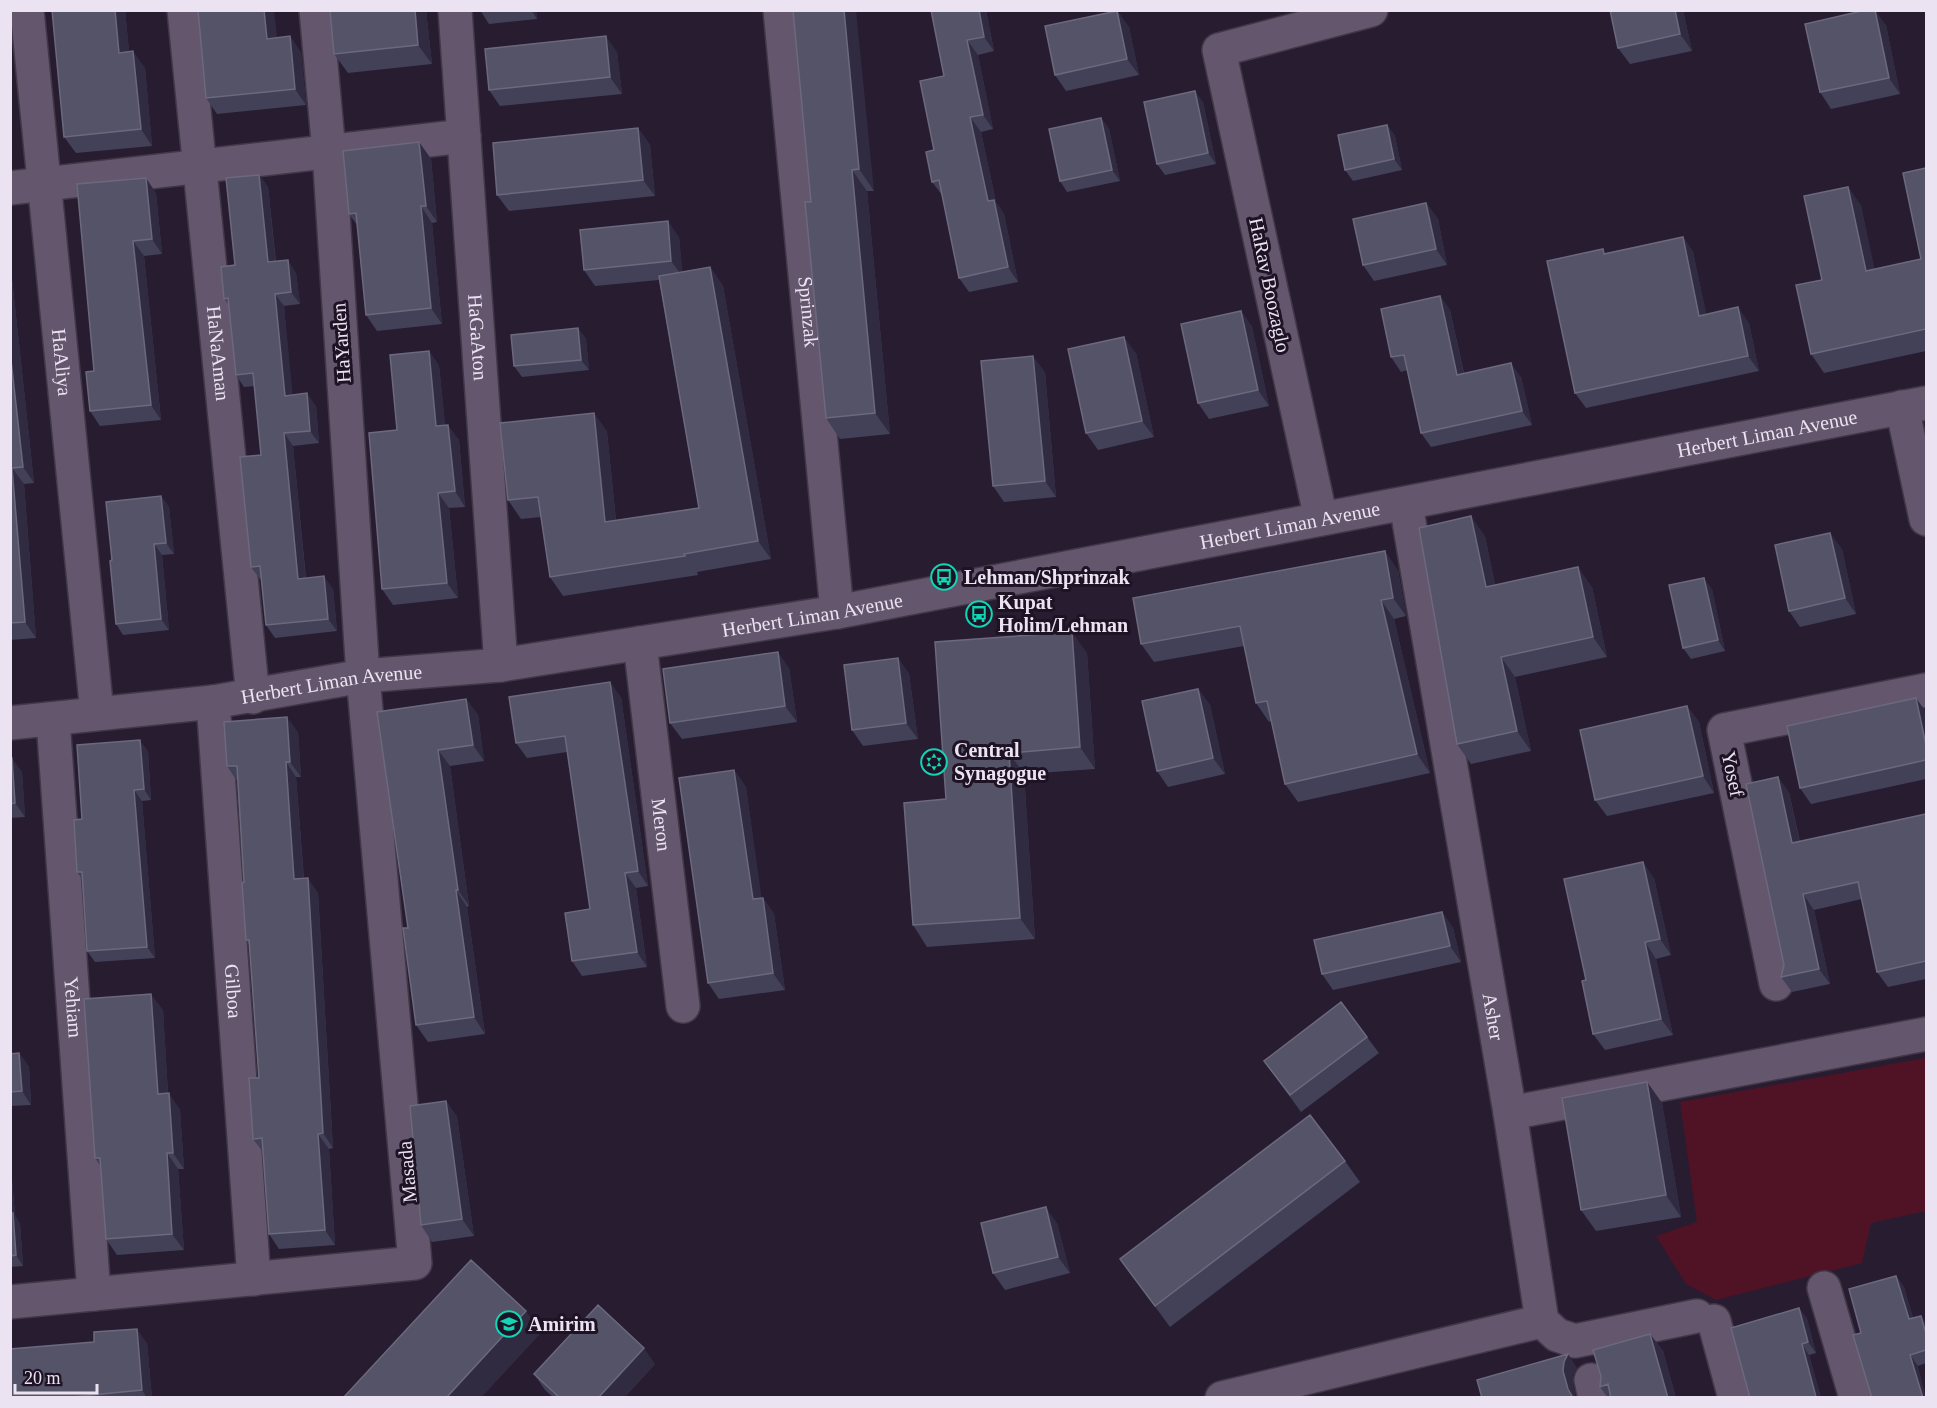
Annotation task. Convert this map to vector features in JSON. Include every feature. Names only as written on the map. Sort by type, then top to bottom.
[{"type":"street","name":"HaAliya","points":[[27,10],[97,713]]},
{"type":"street","name":"HaNaAman","points":[[184,10],[252,697]]},
{"type":"street","name":"HaYarden","points":[[316,10],[329,152],[363,676]]},
{"type":"street","name":"HaGaAton","points":[[455,10],[501,665]]},
{"type":"street","name":"Sprinzak","points":[[780,10],[837,612]]},
{"type":"street","points":[[1318,18],[1371,10]]},
{"type":"street","name":"HaRav Boozaglo","points":[[1318,18],[1220,50],[1321,519]]},
{"type":"street","points":[[10,188],[464,136]]},
{"type":"street","points":[[1914,405],[1926,519]]},
{"type":"street","name":"Herbert Liman Avenue","points":[[10,723],[252,697],[363,676],[501,665],[837,612],[1914,405]]},
{"type":"street","name":"Asher","points":[[1406,504],[1510,1113],[1542,1321]]},
{"type":"street","name":"Meron","points":[[640,643],[683,1006]]},
{"type":"street","name":"Masada","points":[[10,1302],[415,1263],[363,676]]},
{"type":"street","name":"Yosef","points":[[1776,984],[1724,730],[1926,690]]},
{"type":"street","name":"Gilboa","points":[[213,702],[254,1279]]},
{"type":"street","name":"Yehiam","points":[[53,720],[94,1294]]},
{"type":"street","points":[[1510,1113],[1926,1034]]},
{"type":"street","points":[[1824,1288],[1856,1398]]},
{"type":"street","points":[[1222,1398],[1542,1321],[1557,1335],[1575,1341],[1705,1318],[1735,1398]]},
{"type":"shaded area","points":[[1926,1058],[1926,1211],[1871,1223],[1862,1263],[1716,1300],[1686,1284],[1656,1236],[1697,1222],[1680,1102]]},
{"type":"building","points":[[52,10],[115,10],[119,53],[133,51],[141,129],[64,137]]},
{"type":"building","points":[[198,10],[264,10],[267,39],[290,36],[295,89],[206,98]]},
{"type":"building","points":[[330,10],[415,10],[418,45],[334,54]]},
{"type":"building","points":[[793,10],[844,10],[859,169],[852,170],[875,413],[826,418],[805,202],[811,202]]},
{"type":"building","points":[[931,10],[979,10],[984,37],[967,40],[983,115],[970,117],[988,201],[994,200],[1008,267],[959,278],[939,180],[932,182],[926,152],[934,150],[920,81],[944,76]]},
{"type":"building","points":[[1610,10],[1675,10],[1680,34],[1618,48]]},
{"type":"building","points":[[1875,10],[1889,78],[1820,92],[1805,24]]},
{"type":"building","points":[[1117,11],[1127,59],[1055,75],[1045,26]]},
{"type":"building","points":[[606,36],[610,77],[489,90],[485,49]]},
{"type":"building","points":[[1195,91],[1208,153],[1157,164],[1144,102]]},
{"type":"building","points":[[1101,118],[1112,170],[1060,181],[1049,129]]},
{"type":"building","points":[[1387,125],[1394,159],[1345,170],[1338,135]]},
{"type":"building","points":[[638,128],[643,180],[497,195],[493,143]]},
{"type":"building","points":[[419,142],[426,206],[421,206],[431,308],[366,315],[356,213],[349,214],[343,151]]},
{"type":"building","points":[[1926,168],[1926,329],[1811,354],[1796,285],[1822,280],[1804,196],[1848,187],[1866,271],[1921,259],[1903,173]]},
{"type":"building","points":[[259,175],[268,262],[288,260],[291,292],[275,294],[285,396],[307,393],[310,431],[284,433],[298,579],[324,576],[328,619],[266,625],[260,566],[251,567],[240,457],[261,455],[253,373],[236,375],[228,298],[224,299],[221,267],[235,265],[226,178]]},
{"type":"building","points":[[146,178],[152,239],[133,241],[151,405],[90,411],[86,372],[94,371],[77,184]]},
{"type":"building","points":[[1426,203],[1436,249],[1363,265],[1353,219]]},
{"type":"building","points":[[668,221],[671,261],[584,270],[580,230]]},
{"type":"building","points":[[1683,237],[1699,316],[1738,307],[1748,356],[1575,393],[1547,261],[1603,249],[1604,254]]},
{"type":"building","points":[[710,267],[758,541],[684,554],[685,556],[550,577],[538,497],[508,500],[500,423],[594,413],[605,522],[699,508],[659,276]]},
{"type":"building","points":[[1440,296],[1457,375],[1511,363],[1522,411],[1421,433],[1404,355],[1391,357],[1381,309]]},
{"type":"building","points":[[1241,311],[1258,390],[1198,403],[1181,324]]},
{"type":"building","points":[[578,328],[581,360],[514,366],[511,335]]},
{"type":"building","points":[[1124,337],[1142,421],[1086,433],[1068,349]]},
{"type":"building","points":[[10,351],[23,467],[12,468],[25,622],[10,623]]},
{"type":"building","points":[[429,351],[436,426],[448,425],[455,491],[438,493],[447,583],[382,589],[369,433],[397,430],[390,355]]},
{"type":"building","points":[[1033,356],[1045,481],[993,486],[981,361]]},
{"type":"building","points":[[161,496],[166,543],[154,544],[161,619],[116,624],[106,502]]},
{"type":"building","points":[[1471,516],[1486,587],[1578,567],[1593,637],[1501,657],[1517,731],[1457,744],[1419,528]]},
{"type":"building","points":[[1830,533],[1845,598],[1789,611],[1775,545]]},
{"type":"building","points":[[1385,551],[1393,598],[1381,600],[1417,754],[1285,784],[1267,701],[1256,703],[1240,626],[1141,644],[1133,598]]},
{"type":"building","points":[[1704,578],[1718,640],[1683,648],[1669,585]]},
{"type":"building","points":[[1072,632],[1080,747],[1009,753],[1020,918],[913,925],[904,803],[946,799],[935,642]]},
{"type":"building","points":[[778,652],[785,706],[670,723],[663,669]]},
{"type":"building","points":[[898,658],[906,723],[852,730],[844,665]]},
{"type":"building","points":[[610,682],[638,871],[625,873],[637,952],[572,961],[565,913],[590,909],[565,736],[516,743],[509,697]]},
{"type":"building","points":[[1198,689],[1213,758],[1157,771],[1142,701]]},
{"type":"building","points":[[1916,698],[1926,745],[1926,760],[1800,788],[1787,726]]},
{"type":"building","points":[[466,699],[473,745],[438,750],[474,1017],[416,1025],[403,928],[408,928],[377,712]]},
{"type":"building","points":[[1687,706],[1703,776],[1595,800],[1580,730]]},
{"type":"building","points":[[287,717],[290,762],[286,762],[294,879],[308,878],[323,1133],[318,1134],[325,1230],[269,1234],[262,1138],[253,1139],[249,1078],[259,1078],[249,940],[246,940],[237,766],[227,766],[224,722]]},
{"type":"building","points":[[140,740],[144,789],[134,790],[147,947],[87,951],[82,872],[77,872],[74,820],[82,819],[77,745]]},
{"type":"building","points":[[10,758],[12,758],[15,803],[10,804]]},
{"type":"building","points":[[734,770],[753,899],[763,898],[773,973],[708,983],[679,778]]},
{"type":"building","points":[[1778,777],[1792,843],[1926,814],[1926,961],[1877,972],[1858,882],[1803,894],[1819,969],[1781,977],[1784,965],[1746,784]]},
{"type":"building","points":[[1643,862],[1660,939],[1645,942],[1661,1019],[1593,1034],[1582,981],[1586,980],[1564,879]]},
{"type":"building","points":[[1442,912],[1450,946],[1322,974],[1314,940]]},
{"type":"building","points":[[151,994],[158,1094],[169,1093],[173,1153],[167,1153],[172,1234],[106,1239],[100,1158],[95,1158],[84,999]]},
{"type":"building","points":[[1341,1002],[1367,1037],[1290,1095],[1264,1061]]},
{"type":"building","points":[[19,1053],[22,1091],[10,1092],[10,1054]]},
{"type":"building","points":[[1647,1082],[1666,1195],[1581,1210],[1562,1098]]},
{"type":"building","points":[[446,1101],[462,1219],[421,1225],[410,1106]]},
{"type":"building","points":[[1310,1115],[1345,1161],[1155,1306],[1120,1259]]},
{"type":"building","points":[[1046,1207],[1058,1257],[993,1273],[981,1223]]},
{"type":"building","points":[[10,1213],[13,1213],[16,1255],[10,1256]]},
{"type":"building","points":[[471,1260],[526,1311],[446,1398],[343,1398]]},
{"type":"building","points":[[1896,1276],[1909,1319],[1921,1316],[1926,1334],[1926,1350],[1910,1355],[1923,1398],[1872,1398],[1853,1335],[1861,1333],[1849,1289]]},
{"type":"building","points":[[598,1305],[644,1348],[598,1398],[560,1398],[534,1374]]},
{"type":"building","points":[[1799,1308],[1808,1342],[1802,1344],[1816,1397],[1750,1398],[1731,1328]]},
{"type":"building","points":[[137,1329],[142,1390],[72,1398],[10,1398],[10,1349],[94,1342],[94,1332]]},
{"type":"building","points":[[1650,1334],[1668,1398],[1611,1398],[1608,1384],[1600,1387],[1601,1376],[1593,1350]]},
{"type":"building","points":[[1568,1354],[1563,1371],[1573,1398],[1482,1398],[1477,1380]]},
{"type":"place","name":"Lehman/Shprinzak","points":[[944,577]]},
{"type":"place","name":"Kupat Holim/Lehman","points":[[979,614]]},
{"type":"place","name":"Central Synagogue","points":[[934,762]]},
{"type":"place","name":"Amirim","points":[[509,1324]]}]
